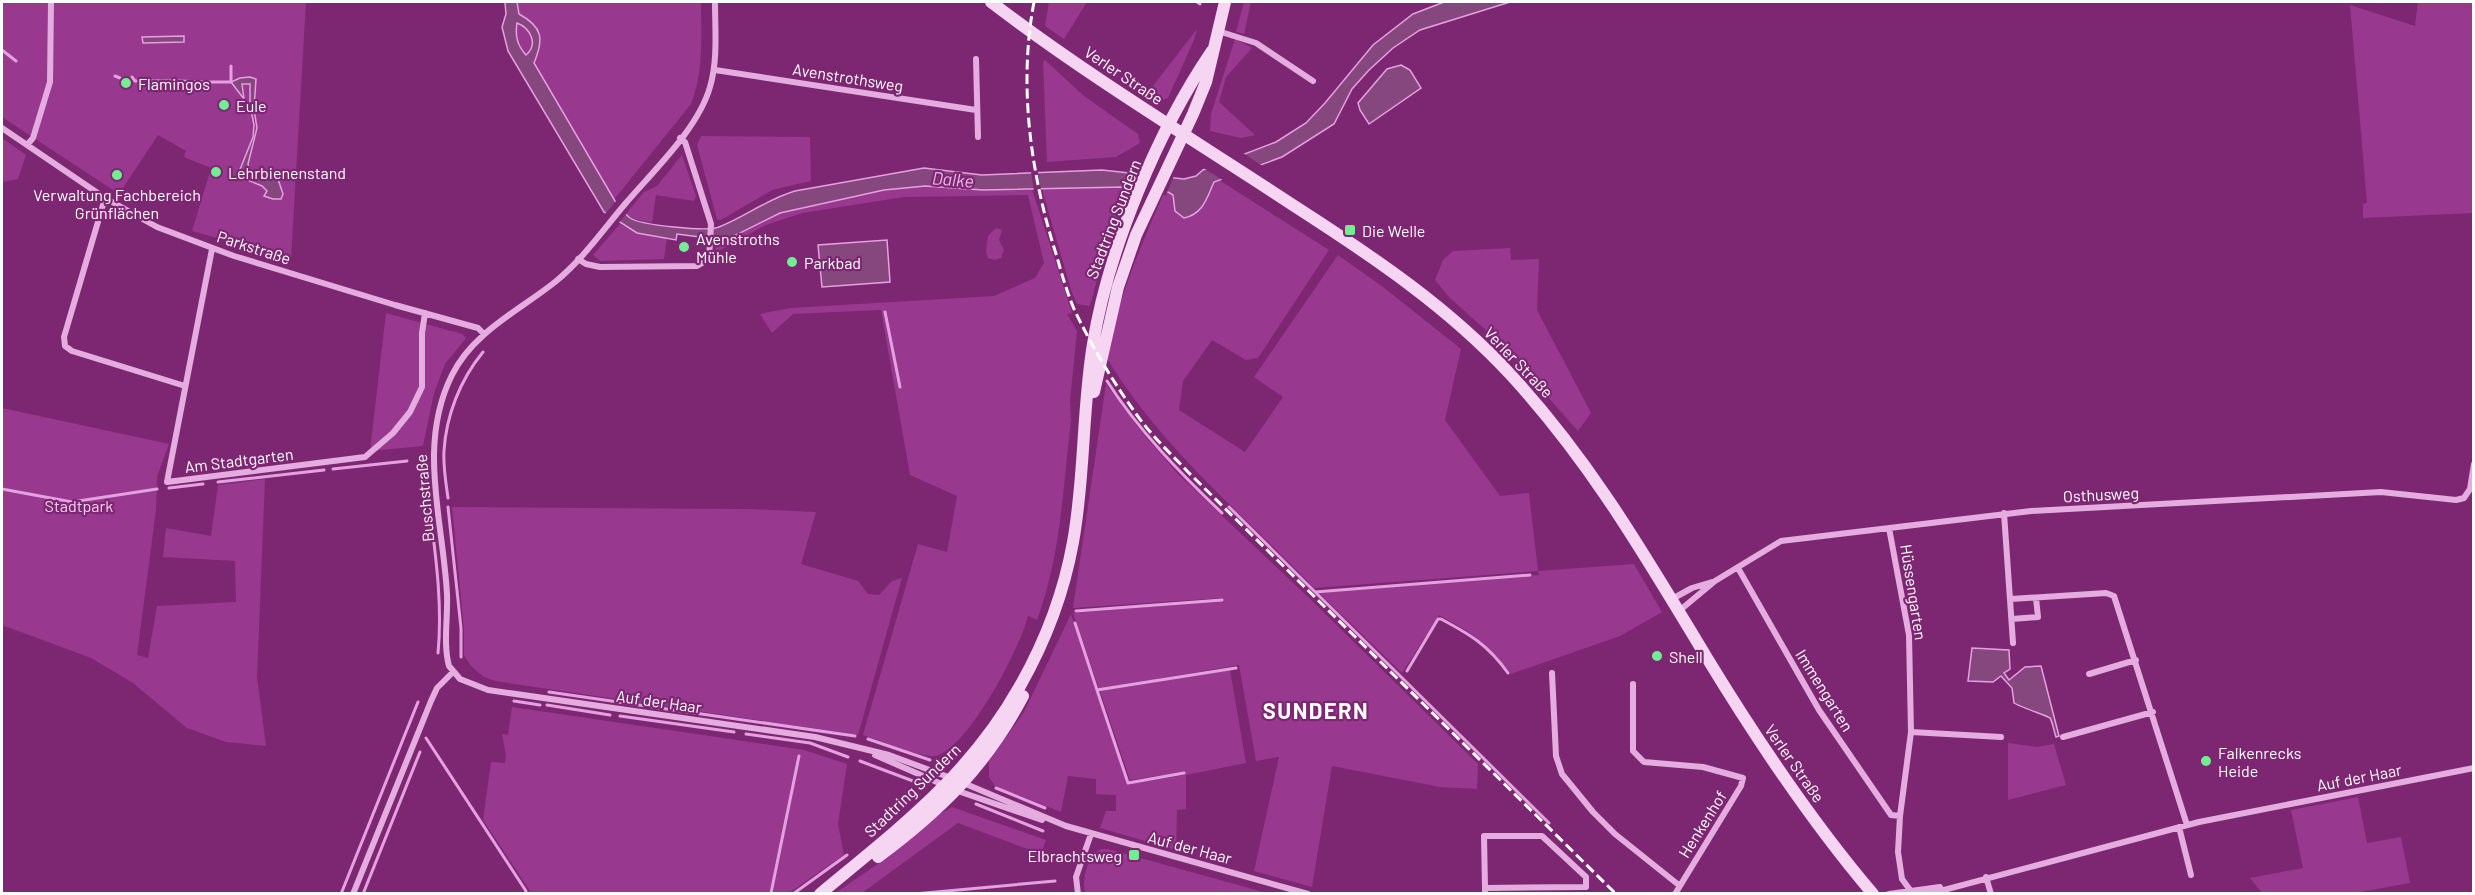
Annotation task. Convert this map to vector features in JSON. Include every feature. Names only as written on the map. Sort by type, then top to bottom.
[{"type":"main road","name":"Verler Straße","points":[[991,2],[1062,54],[1373,258],[1462,327],[1508,372],[1552,420],[1589,469],[1640,545],[1771,759],[1872,894]]},
{"type":"main road","name":"Stadtring Sundern","points":[[1083,449],[1118,287],[1136,235],[1206,82],[1225,2]]},
{"type":"main road","name":"Stadtring Sundern","points":[[821,894],[954,785],[993,730],[1020,686],[1048,628],[1073,542],[1091,356],[1104,291],[1122,235],[1148,172],[1194,77],[1212,51]]},
{"type":"street","points":[[27,145],[33,138],[50,82],[51,2]]},
{"type":"street","name":"Buschstraße","points":[[453,672],[447,659],[447,591],[432,453],[443,397],[452,374],[463,356],[484,334],[557,280],[578,259],[680,138],[702,108],[715,70],[714,2]]},
{"type":"street","points":[[1218,31],[1256,43],[1313,81]]},
{"type":"street","points":[[976,59],[978,137]]},
{"type":"street","name":"Avenstrothsweg","points":[[715,70],[976,110]]},
{"type":"street","name":"Parkstraße","points":[[2,128],[105,198],[157,228],[212,249],[478,328],[484,334]]},
{"type":"street","points":[[578,259],[586,264],[600,267],[697,266],[709,259],[711,227],[686,146],[680,138]]},
{"type":"street","points":[[105,198],[64,337],[65,346],[72,351],[185,386]]},
{"type":"street","name":"Am Stadtgarten","points":[[212,249],[167,482],[365,457],[393,433],[410,412],[422,387],[422,333],[425,313]]},
{"type":"street","name":"Osthusweg","points":[[1679,611],[1715,581],[1781,542],[2004,513],[2381,492],[2456,500],[2464,498],[2470,489],[2474,464]]},
{"type":"street","points":[[2004,513],[2013,643]]},
{"type":"street","name":"Hüssengarten","points":[[1889,528],[1909,635],[1911,732],[1900,816],[1898,852],[1902,879],[1912,892]]},
{"type":"street","name":"Immengarten","points":[[1738,568],[1819,710],[1891,815],[1900,816]]},
{"type":"street","name":"Osthusweg","points":[[1671,598],[1715,581]]},
{"type":"street","points":[[2010,599],[2106,593],[2114,596],[2153,712],[2187,825]]},
{"type":"street","points":[[2012,618],[2038,617],[2036,598]]},
{"type":"street","points":[[2089,674],[2136,660]]},
{"type":"street","points":[[353,894],[431,701],[437,688],[453,672]]},
{"type":"street","name":"Auf der Haar","points":[[453,672],[460,679],[488,690],[815,737],[889,755],[1030,818],[1066,826]]},
{"type":"street","points":[[1552,673],[1556,756],[1562,774],[1593,812],[1615,834],[1680,886],[1675,894]]},
{"type":"street","name":"Henkenhof","points":[[1633,684],[1633,751],[1637,757],[1644,762],[1703,767],[1743,778],[1741,786],[1680,886]]},
{"type":"street","points":[[2063,737],[2153,712]]},
{"type":"street","points":[[1911,732],[2001,737]]},
{"type":"street","name":"Auf der Haar","points":[[864,749],[1066,826],[1308,894]]},
{"type":"street","name":"Auf der Haar","points":[[1889,894],[1950,886],[2187,825],[2474,768]]},
{"type":"street","points":[[2179,827],[2191,875]]},
{"type":"street","points":[[1078,894],[1076,877],[1091,834]]},
{"type":"street","points":[[1484,836],[1542,836],[1586,878],[1586,887],[1485,891],[1484,836]]},
{"type":"street","points":[[1986,877],[1991,894]]},
{"type":"street","name":"Auf der Haar","points":[[1929,894],[1950,886]]},
{"type":"green space","points":[[2,2],[306,2],[291,259],[192,231],[211,168],[184,157],[186,151],[158,135],[119,194],[2,117]]},
{"type":"green space","points":[[504,2],[701,2],[700,66],[691,104],[604,212],[508,51],[502,27],[506,14]]},
{"type":"green space","points":[[1049,2],[1087,2],[1064,39],[1045,26]]},
{"type":"green space","points":[[1244,2],[1251,2],[1244,34],[1236,32]]},
{"type":"green space","points":[[2418,2],[2473,2],[2473,213],[2363,218],[2363,204],[2367,203],[2350,5],[2415,26]]},
{"type":"green space","points":[[1197,29],[1168,98],[1158,101],[1146,95]]},
{"type":"green space","points":[[1235,39],[1252,48],[1226,77],[1219,102],[1255,135],[1241,138],[1210,131],[1211,114]]},
{"type":"green space","points":[[1045,60],[1084,96],[1138,134],[1140,143],[1116,157],[1047,162],[1043,62]]},
{"type":"green space","points":[[701,136],[810,137],[811,181],[772,190],[721,220],[717,219],[697,145]]},
{"type":"green space","points":[[2,138],[26,155],[18,179],[3,182],[2,186]]},
{"type":"green space","points":[[682,155],[696,196],[694,201],[656,195],[652,223],[630,218],[626,214],[644,192],[657,186]]},
{"type":"green space","points":[[1219,180],[1329,250],[1258,358],[1246,360],[1212,340],[1183,381],[1179,410],[1245,452],[1283,397],[1254,377],[1338,255],[1383,287],[1461,349],[1445,420],[1500,496],[1529,493],[1538,571],[1314,588],[1204,478],[1152,421],[1106,357],[1111,336],[1123,295],[1163,195],[1167,192],[1172,195],[1175,211],[1184,218],[1200,209],[1213,182]]},
{"type":"green space","points":[[925,186],[983,190],[1032,189],[1072,313],[1067,314],[1077,331],[1070,401],[1071,420],[1060,521],[1051,571],[1037,620],[1028,616],[1004,673],[977,717],[948,749],[935,756],[911,752],[863,735],[918,544],[947,552],[957,496],[910,475],[881,310],[793,314],[772,333],[760,314],[791,308],[994,296],[1035,278],[1044,263],[1028,195],[904,197],[802,213],[766,225],[715,253],[716,245],[780,213],[884,190]]},
{"type":"green space","points":[[1129,187],[1102,261],[1090,306],[1077,304],[1042,189]]},
{"type":"green space","points":[[620,224],[637,233],[667,238],[664,259],[600,261],[593,255]]},
{"type":"green space","points":[[996,228],[1002,230],[999,240],[1004,250],[1001,258],[995,260],[988,258],[986,252],[988,236]]},
{"type":"green space","points":[[1510,248],[1511,260],[1539,259],[1537,310],[1591,413],[1578,431],[1498,341],[1449,297],[1435,280],[1443,260],[1453,251]]},
{"type":"green space","points":[[386,313],[462,334],[466,338],[445,364],[434,393],[423,446],[370,451]]},
{"type":"green space","points":[[1106,384],[1144,435],[1178,474],[1307,596],[1478,764],[1477,789],[1440,787],[1332,766],[1312,887],[1254,871],[1279,757],[1256,761],[1239,665],[1099,689],[1073,613],[1223,601],[1222,598],[1073,608]]},
{"type":"green space","name":"Stadtpark","points":[[2,408],[169,444],[157,477],[156,510],[137,655],[148,658],[157,606],[236,602],[235,561],[163,557],[166,528],[211,536],[218,485],[265,479],[257,677],[266,746],[226,742],[187,728],[133,683],[91,658],[2,625]]},
{"type":"green space","points":[[452,507],[748,509],[816,512],[801,564],[858,581],[868,594],[879,595],[892,581],[902,578],[858,735],[495,681],[484,677],[471,666],[464,655],[464,629]]},
{"type":"green space","points":[[1634,564],[1662,612],[1620,636],[1511,674],[1495,654],[1479,640],[1439,615],[1402,673],[1319,593],[1539,575],[1538,571]]},
{"type":"green space","points":[[1071,614],[1127,784],[1185,775],[1185,772],[1130,780],[1100,691],[1230,670],[1246,763],[1186,775],[1186,809],[1177,810],[1176,850],[1100,828],[1106,811],[1116,811],[1116,795],[1096,794],[1096,779],[1068,776],[1061,812],[995,786],[989,777],[989,761],[1024,712]]},
{"type":"green space","points":[[512,707],[804,750],[847,764],[838,824],[844,855],[789,893],[529,893],[530,891],[483,820],[491,762],[505,763],[506,755],[502,734],[508,735]]},
{"type":"green space","points":[[2008,743],[2037,747],[2054,744],[2066,785],[2008,800]]},
{"type":"green space","points":[[2358,797],[2367,843],[2401,837],[2410,883],[2355,893],[2262,893],[2250,878],[2303,868],[2291,810]]},
{"type":"green space","points":[[952,807],[1046,840],[1041,854],[958,823],[862,893],[834,894],[891,855],[935,817]]},
{"type":"green space","points":[[1101,849],[1267,893],[1085,893],[1084,881],[1089,862]]},
{"type":"water","name":"Dalke","points":[[505,2],[517,2],[519,14],[537,29],[540,40],[534,63],[615,201],[624,212],[636,221],[702,229],[719,227],[795,191],[924,168],[982,175],[1102,170],[1184,179],[1196,176],[1203,170],[1276,142],[1306,123],[1373,45],[1413,14],[1444,2],[1510,2],[1420,30],[1393,48],[1369,70],[1352,89],[1334,124],[1282,157],[1214,182],[1200,209],[1184,218],[1175,211],[1173,195],[1168,192],[1123,187],[983,190],[925,186],[884,190],[780,213],[716,245],[700,237],[677,234],[676,240],[637,233],[604,212],[508,51],[502,27],[506,14]],"holes":[[[517,23],[529,32],[532,41],[530,51],[526,55],[517,36]]]},
{"type":"water","points":[[184,36],[184,42],[143,43],[142,37]]},
{"type":"water","points":[[1401,65],[1410,70],[1421,88],[1369,124],[1358,103],[1387,69]]},
{"type":"water","points":[[250,77],[256,79],[254,109],[257,128],[248,164],[249,170],[277,176],[283,194],[281,199],[264,196],[267,191],[262,186],[240,177],[239,172],[253,137],[254,125],[250,105],[250,84],[242,84],[244,99],[231,82]]},
{"type":"water","points":[[887,240],[890,282],[822,287],[818,245]]},
{"type":"water","points":[[1972,648],[2009,650],[2010,669],[2004,673],[2009,680],[2025,667],[2041,666],[2059,736],[2056,737],[2050,718],[2014,703],[2012,688],[2001,676],[1993,682],[1968,681]]},
{"type":"pier","points":[[1243,153],[1264,167],[1224,181],[1202,167]]},
{"type":"pier","points":[[1031,172],[1038,172],[1041,190],[1034,191]]},
{"type":"pier","points":[[1136,172],[1174,176],[1166,195],[1128,190]]},
{"type":"pier","points":[[618,199],[628,212],[617,225],[604,215]]},
{"type":"waterway","points":[[2,50],[16,61]]},
{"type":"waterway","points":[[208,82],[231,82],[231,66]]},
{"type":"waterway","points":[[115,76],[120,78]]},
{"type":"waterway","points":[[132,77],[135,81],[174,81]]},
{"type":"waterway","points":[[179,81],[204,82]]},
{"type":"waterway","points":[[885,312],[900,387]]},
{"type":"waterway","points":[[448,498],[444,457],[445,438],[451,412],[467,374],[483,352]]},
{"type":"waterway","points":[[1107,381],[1161,451],[1222,513]]},
{"type":"waterway","points":[[426,459],[425,468],[438,584],[438,653]]},
{"type":"waterway","points":[[333,469],[407,461]]},
{"type":"waterway","points":[[218,482],[324,470]]},
{"type":"waterway","points":[[169,488],[203,484]]},
{"type":"waterway","points":[[2,489],[72,502],[157,489]]},
{"type":"waterway","points":[[448,507],[461,628],[461,657]]},
{"type":"waterway","points":[[1229,507],[1549,823]]},
{"type":"waterway","points":[[1315,592],[1530,575]]},
{"type":"waterway","points":[[1076,611],[1222,600]]},
{"type":"waterway","points":[[1407,671],[1438,619],[1441,619],[1478,642],[1508,673]]},
{"type":"waterway","points":[[1075,623],[1097,690],[1236,668]]},
{"type":"waterway","points":[[1097,690],[1128,783],[1184,773]]},
{"type":"waterway","points":[[549,692],[855,736]]},
{"type":"waterway","points":[[514,701],[540,705]]},
{"type":"waterway","points":[[341,894],[418,702]]},
{"type":"waterway","points":[[547,705],[610,715]]},
{"type":"waterway","points":[[620,716],[734,732]]},
{"type":"waterway","points":[[746,734],[810,743],[848,757]]},
{"type":"waterway","points":[[426,738],[526,891],[525,894]]},
{"type":"waterway","points":[[868,739],[930,760]]},
{"type":"waterway","points":[[363,894],[420,752]]},
{"type":"waterway","points":[[771,893],[799,756]]},
{"type":"waterway","points":[[860,761],[913,781]]},
{"type":"waterway","points":[[996,788],[1045,808]]},
{"type":"waterway","points":[[976,804],[1043,831]]},
{"type":"waterway","points":[[793,894],[847,855]]},
{"type":"waterway","points":[[914,894],[1055,881]]},
{"type":"railway","points":[[1034,2],[1029,34],[1027,99],[1040,195],[1071,303],[1089,339],[1132,409],[1147,429],[1188,472],[1616,894]]},
{"type":"place","name":"Flamingos","points":[[126,83]]},
{"type":"place","name":"Eule","points":[[224,105]]},
{"type":"place","name":"Lehrbienenstand","points":[[216,172]]},
{"type":"place","name":"Verwaltung Fachbereich Grünflächen","points":[[117,175]]},
{"type":"place","name":"Die Welle","points":[[1350,230]]},
{"type":"place","name":"Avenstroths Mühle","points":[[684,247]]},
{"type":"place","name":"Parkbad","points":[[792,262]]},
{"type":"place","name":"Shell","points":[[1657,656]]},
{"type":"place","name":"Falkenrecks Heide","points":[[2206,761]]},
{"type":"place","name":"Elbrachtsweg","points":[[1134,855]]},
{"type":"district","name":"SUNDERN","points":[[1316,710]]}]
